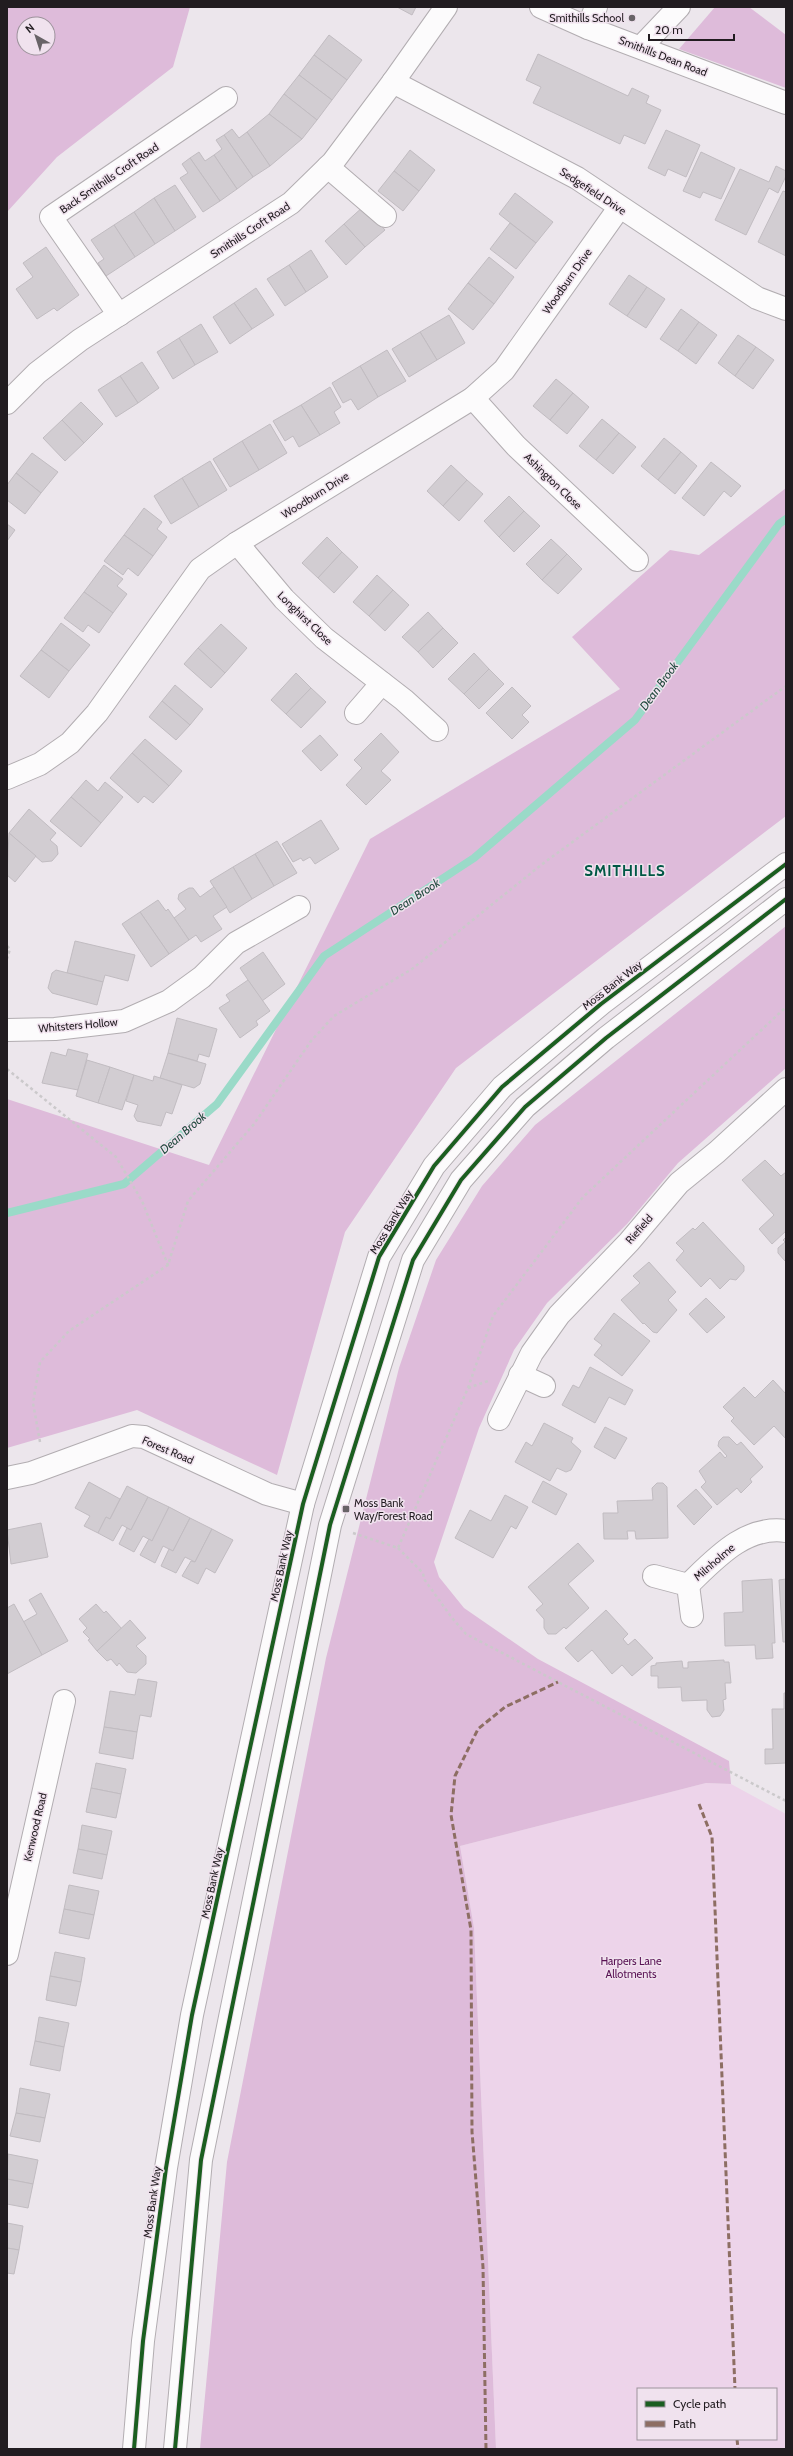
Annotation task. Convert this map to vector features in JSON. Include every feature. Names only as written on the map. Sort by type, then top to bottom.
[{"type":"main road","name":"Smithills Croft Road","points":[[7,403],[37,373],[80,340],[291,203],[328,167],[393,82],[446,7]]},
{"type":"main road","name":"Smithills Dean Road","points":[[541,7],[588,28],[786,103]]},
{"type":"main road","points":[[588,28],[596,7]]},
{"type":"main road","points":[[641,47],[679,7]]},
{"type":"main road","name":"Sedgefield Drive","points":[[393,82],[577,178],[619,208],[757,298],[786,309]]},
{"type":"main road","name":"Back Smithills Croft Road","points":[[119,315],[50,218],[226,98]]},
{"type":"main road","points":[[328,167],[385,216]]},
{"type":"main road","name":"Woodburn Drive","points":[[7,778],[40,764],[70,743],[97,713],[200,569],[237,543],[473,398],[504,370],[619,208]]},
{"type":"main road","name":"Ashington Close","points":[[473,398],[516,446],[637,560]]},
{"type":"main road","name":"Longhirst Close","points":[[237,543],[284,599],[324,638],[382,683],[437,730]]},
{"type":"main road","points":[[356,713],[382,683]]},
{"type":"main road","name":"Moss Bank Way","points":[[134,2449],[143,2341],[166,2168],[192,2015],[303,1504],[379,1257],[434,1166],[502,1087],[601,1004],[786,864]]},
{"type":"main road","points":[[175,2449],[201,2160],[330,1526],[413,1260],[461,1180],[525,1108],[606,1038],[786,899]]},
{"type":"main road","name":"Whitsters Hollow","points":[[7,1030],[55,1029],[124,1021],[169,1001],[202,977],[236,943],[292,919]]},
{"type":"main road","name":"Riefield","points":[[499,1419],[532,1353],[559,1315],[629,1242],[678,1183],[782,1100]]},
{"type":"main road","points":[[520,1375],[544,1386]]},
{"type":"main road","name":"Forest Road","points":[[7,1478],[45,1468],[132,1436],[144,1437],[267,1494],[303,1504]]},
{"type":"main road","name":"Milnholme","points":[[688,1585],[733,1544],[754,1534],[774,1529],[786,1531]]},
{"type":"main road","name":"Milnholme","points":[[654,1576],[688,1585]]},
{"type":"main road","name":"Milnholme","points":[[688,1585],[692,1616]]},
{"type":"main road","name":"Kenwood Road","points":[[7,1954],[64,1701]]},
{"type":"path","points":[[45,1468],[33,1403],[40,1362],[69,1331],[168,1265],[188,1202],[254,1124],[311,1041],[334,1016],[412,968],[541,865],[786,686]]},
{"type":"path","points":[[7,946],[10,949],[7,960]]},
{"type":"path","points":[[398,1548],[468,1388],[493,1316],[583,1197],[786,1007]]},
{"type":"path","points":[[7,1069],[116,1157],[142,1201],[168,1265]]},
{"type":"path","points":[[330,1526],[398,1548],[423,1573],[424,1579],[452,1618],[466,1634],[786,1801]]},
{"type":"green space","name":"Harpers Lane Allotments","points":[[706,1783],[731,1784],[786,1814],[786,2449],[496,2449],[474,1928],[460,1846]]},
{"type":"shaded area","points":[[7,7],[190,7],[173,67],[57,157],[7,212]]},
{"type":"shaded area","points":[[715,7],[749,7],[786,35],[786,88],[679,49]]},
{"type":"shaded area","points":[[786,488],[786,816],[456,1068],[345,1232],[277,1475],[137,1410],[7,1448],[7,1099],[209,1165],[370,839],[620,689],[572,637],[670,550],[699,555]]},
{"type":"shaded area","points":[[786,926],[786,1068],[678,1163],[627,1224],[547,1303],[514,1350],[479,1428],[434,1562],[439,1577],[464,1608],[538,1659],[729,1761],[731,1784],[706,1783],[460,1846],[474,1928],[496,2449],[200,2449],[227,2162],[326,1658],[399,1368],[436,1260],[482,1186],[535,1125]]},
{"type":"building","points":[[397,7],[416,7],[412,15]]},
{"type":"building","points":[[329,35],[362,60],[347,80],[314,55]]},
{"type":"building","points":[[538,54],[628,96],[632,88],[649,96],[646,103],[661,110],[645,144],[624,135],[620,144],[533,103],[541,87],[526,80]]},
{"type":"building","points":[[314,55],[347,80],[332,100],[299,75]]},
{"type":"building","points":[[299,75],[332,100],[317,120],[284,94]]},
{"type":"building","points":[[284,94],[317,120],[302,139],[269,114]]},
{"type":"building","points":[[269,114],[302,139],[270,166],[247,132]]},
{"type":"building","points":[[232,129],[239,138],[247,132],[270,166],[253,177],[224,135]]},
{"type":"building","points":[[666,130],[700,145],[686,177],[668,169],[665,176],[648,168]]},
{"type":"building","points":[[224,135],[253,177],[237,189],[214,155],[222,149],[216,140]]},
{"type":"building","points":[[410,150],[435,170],[419,191],[394,171]]},
{"type":"building","points":[[199,152],[205,161],[214,155],[237,189],[220,201],[190,158]]},
{"type":"building","points":[[701,152],[735,168],[721,199],[703,192],[700,198],[683,191]]},
{"type":"building","points":[[190,158],[220,201],[203,212],[180,178],[188,173],[182,164]]},
{"type":"building","points":[[776,166],[786,171],[786,176],[778,193],[769,188],[746,235],[715,220],[740,169],[769,182]]},
{"type":"building","points":[[394,171],[419,191],[403,211],[378,191]]},
{"type":"building","points":[[175,185],[196,217],[175,231],[154,198]]},
{"type":"building","points":[[783,191],[786,192],[786,256],[758,242]]},
{"type":"building","points":[[515,193],[553,222],[536,243],[499,214]]},
{"type":"building","points":[[154,198],[175,231],[155,244],[134,212]]},
{"type":"building","points":[[364,206],[385,230],[365,247],[344,224]]},
{"type":"building","points":[[134,212],[155,244],[135,257],[114,225]]},
{"type":"building","points":[[510,223],[536,243],[516,269],[490,249]]},
{"type":"building","points":[[344,224],[365,247],[346,265],[325,241]]},
{"type":"building","points":[[114,225],[135,257],[106,276],[98,263],[104,259],[91,240]]},
{"type":"building","points":[[46,247],[79,295],[57,311],[54,308],[37,319],[16,289],[33,277],[23,263]]},
{"type":"building","points":[[311,250],[328,277],[306,292],[289,265]]},
{"type":"building","points":[[489,257],[514,277],[494,304],[468,283]]},
{"type":"building","points":[[289,265],[306,292],[285,306],[267,279]]},
{"type":"building","points":[[629,275],[647,287],[627,316],[609,304]]},
{"type":"building","points":[[468,283],[494,304],[473,330],[448,309]]},
{"type":"building","points":[[647,287],[665,299],[646,328],[627,316]]},
{"type":"building","points":[[256,288],[274,315],[252,329],[234,303]]},
{"type":"building","points":[[234,303],[252,329],[230,344],[213,317]]},
{"type":"building","points":[[681,309],[699,322],[678,351],[660,339]]},
{"type":"building","points":[[449,315],[465,343],[437,360],[420,332]]},
{"type":"building","points":[[699,322],[717,335],[696,364],[678,351]]},
{"type":"building","points":[[201,324],[218,352],[195,365],[179,338]]},
{"type":"building","points":[[420,332],[437,360],[409,377],[392,349]]},
{"type":"building","points":[[738,335],[756,347],[735,376],[718,363]]},
{"type":"building","points":[[179,338],[195,365],[173,379],[157,352]]},
{"type":"building","points":[[756,347],[774,360],[753,389],[735,376]]},
{"type":"building","points":[[387,350],[406,381],[378,397],[360,366]]},
{"type":"building","points":[[142,362],[159,388],[138,403],[120,376]]},
{"type":"building","points":[[360,366],[378,397],[358,410],[351,399],[343,403],[332,383]]},
{"type":"building","points":[[120,376],[138,403],[116,417],[98,390]]},
{"type":"building","points":[[556,379],[573,393],[550,420],[533,406]]},
{"type":"building","points":[[330,387],[341,407],[334,412],[340,423],[320,435],[301,405]]},
{"type":"building","points":[[573,393],[589,407],[567,434],[550,420]]},
{"type":"building","points":[[81,402],[103,424],[84,443],[62,420]]},
{"type":"building","points":[[301,405],[320,435],[299,447],[293,436],[285,441],[273,421]]},
{"type":"building","points":[[602,419],[619,433],[596,460],[579,446]]},
{"type":"building","points":[[62,420],[84,443],[65,461],[43,438]]},
{"type":"building","points":[[270,424],[287,453],[259,470],[242,441]]},
{"type":"building","points":[[619,433],[636,447],[613,474],[596,460]]},
{"type":"building","points":[[664,438],[681,452],[658,480],[641,466]]},
{"type":"building","points":[[242,441],[259,470],[230,487],[213,459]]},
{"type":"building","points":[[681,452],[697,466],[675,494],[658,480]]},
{"type":"building","points":[[32,453],[58,472],[41,493],[16,473]]},
{"type":"building","points":[[210,461],[227,490],[199,507],[182,478]]},
{"type":"building","points":[[711,462],[741,486],[731,497],[724,491],[704,516],[682,498]]},
{"type":"building","points":[[451,465],[467,480],[443,506],[427,491]]},
{"type":"building","points":[[16,473],[41,493],[25,514],[7,500],[7,485]]},
{"type":"building","points":[[182,478],[199,507],[171,524],[154,496]]},
{"type":"building","points":[[467,480],[483,494],[459,521],[443,506]]},
{"type":"building","points":[[509,496],[524,511],[499,537],[484,521]]},
{"type":"building","points":[[144,508],[162,522],[157,529],[167,537],[153,556],[124,535]]},
{"type":"building","points":[[524,511],[540,526],[514,552],[499,537]]},
{"type":"building","points":[[7,524],[15,530],[7,541]]},
{"type":"building","points":[[124,535],[153,556],[138,576],[128,568],[123,575],[104,561]]},
{"type":"building","points":[[327,537],[342,552],[318,578],[302,563]]},
{"type":"building","points":[[551,539],[567,554],[542,580],[526,564]]},
{"type":"building","points":[[342,552],[358,567],[334,593],[318,578]]},
{"type":"building","points":[[567,554],[582,569],[558,594],[542,580]]},
{"type":"building","points":[[104,565],[123,579],[117,586],[127,594],[113,613],[84,592]]},
{"type":"building","points":[[377,575],[393,590],[369,616],[353,602]]},
{"type":"building","points":[[393,590],[409,605],[385,631],[369,616]]},
{"type":"building","points":[[84,592],[113,613],[99,633],[88,625],[83,632],[64,618]]},
{"type":"building","points":[[428,612],[443,628],[418,652],[402,637]]},
{"type":"building","points":[[61,623],[90,645],[69,671],[41,650]]},
{"type":"building","points":[[221,624],[247,648],[225,673],[198,648]]},
{"type":"building","points":[[443,628],[458,643],[433,668],[418,652]]},
{"type":"building","points":[[198,648],[225,673],[211,688],[184,664]]},
{"type":"building","points":[[41,650],[69,671],[49,698],[20,676]]},
{"type":"building","points":[[474,653],[489,669],[464,694],[448,679]]},
{"type":"building","points":[[489,669],[504,684],[479,709],[464,694]]},
{"type":"building","points":[[296,673],[311,688],[286,714],[271,700]]},
{"type":"building","points":[[175,685],[203,709],[190,725],[162,701]]},
{"type":"building","points":[[512,687],[531,706],[522,715],[529,722],[512,739],[486,713]]},
{"type":"building","points":[[311,688],[326,702],[301,728],[286,714]]},
{"type":"building","points":[[162,701],[190,725],[176,740],[149,717]]},
{"type":"building","points":[[381,733],[399,752],[381,771],[391,780],[366,805],[346,785],[362,768],[354,760]]},
{"type":"building","points":[[320,735],[338,755],[321,771],[302,751]]},
{"type":"building","points":[[145,739],[182,771],[169,786],[132,753]]},
{"type":"building","points":[[132,753],[169,786],[153,803],[144,796],[138,803],[110,778]]},
{"type":"building","points":[[86,780],[98,791],[105,782],[123,797],[101,823],[71,797]]},
{"type":"building","points":[[71,797],[101,823],[81,847],[50,821]]},
{"type":"building","points":[[29,809],[56,833],[50,840],[57,846],[58,854],[52,861],[42,862],[9,833]]},
{"type":"building","points":[[321,820],[339,849],[315,864],[310,857],[303,861],[301,858],[293,862],[282,844]]},
{"type":"building","points":[[9,833],[36,856],[15,882],[7,875]]},
{"type":"building","points":[[277,841],[297,873],[274,886],[255,854]]},
{"type":"building","points":[[255,854],[274,886],[252,899],[233,867]]},
{"type":"building","points":[[233,867],[252,899],[230,913],[210,881]]},
{"type":"building","points":[[214,887],[227,907],[213,916],[222,929],[201,942],[196,935],[189,940],[174,918],[186,909],[178,899],[179,894],[189,888],[193,888],[200,897]]},
{"type":"building","points":[[158,900],[166,911],[168,909],[189,940],[169,954],[140,912]]},
{"type":"building","points":[[140,912],[169,954],[151,967],[122,924]]},
{"type":"building","points":[[75,941],[135,955],[128,981],[105,975],[103,982],[67,973]]},
{"type":"building","points":[[263,952],[285,984],[262,1001],[240,968]]},
{"type":"building","points":[[56,970],[103,982],[97,1005],[52,993],[48,988],[52,973]]},
{"type":"building","points":[[248,980],[270,1011],[256,1021],[258,1025],[240,1038],[219,1008],[230,1001],[226,995]]},
{"type":"building","points":[[177,1018],[217,1029],[209,1057],[199,1054],[197,1061],[168,1053]]},
{"type":"building","points":[[68,1049],[88,1054],[78,1090],[42,1083],[51,1052],[66,1056]]},
{"type":"building","points":[[168,1053],[206,1064],[200,1084],[194,1088],[160,1078]]},
{"type":"building","points":[[87,1060],[110,1067],[98,1103],[76,1096]]},
{"type":"building","points":[[110,1067],[134,1075],[122,1110],[98,1103]]},
{"type":"building","points":[[134,1075],[153,1081],[154,1076],[182,1085],[172,1114],[166,1112],[161,1126],[137,1121],[134,1116],[138,1105],[126,1101]]},
{"type":"building","points":[[765,1160],[781,1176],[786,1172],[786,1231],[772,1244],[759,1229],[774,1215],[742,1180]]},
{"type":"building","points":[[703,1222],[744,1266],[744,1271],[736,1280],[730,1279],[720,1289],[710,1278],[701,1287],[676,1260],[684,1251],[676,1243],[693,1228],[695,1230]]},
{"type":"building","points":[[786,1237],[785,1261],[778,1253],[778,1248],[785,1242],[783,1240]]},
{"type":"building","points":[[649,1262],[676,1292],[668,1300],[677,1310],[657,1333],[653,1332],[644,1323],[643,1324],[621,1300],[640,1283],[633,1276]]},
{"type":"building","points":[[706,1298],[725,1317],[707,1333],[689,1314]]},
{"type":"building","points":[[614,1313],[650,1341],[622,1376],[594,1355],[602,1345],[594,1339]]},
{"type":"building","points":[[590,1367],[633,1390],[625,1405],[609,1397],[595,1423],[562,1405],[573,1385],[579,1388]]},
{"type":"building","points":[[773,1380],[786,1394],[786,1439],[774,1426],[754,1445],[731,1421],[734,1418],[723,1407],[744,1387],[755,1398]]},
{"type":"building","points":[[544,1423],[573,1438],[571,1442],[581,1451],[571,1470],[566,1472],[557,1468],[550,1481],[515,1462],[526,1442],[532,1446]]},
{"type":"building","points":[[605,1427],[627,1438],[615,1459],[594,1447]]},
{"type":"building","points":[[723,1437],[729,1437],[737,1445],[741,1442],[763,1467],[750,1479],[752,1482],[741,1493],[737,1488],[717,1505],[701,1487],[706,1482],[699,1471],[720,1452],[725,1458],[727,1456],[718,1446],[719,1441]]},
{"type":"building","points":[[543,1481],[567,1494],[556,1515],[532,1502]]},
{"type":"building","points":[[89,1482],[120,1499],[110,1519],[106,1517],[98,1533],[84,1526],[90,1516],[75,1508]]},
{"type":"building","points":[[657,1483],[663,1483],[667,1487],[668,1538],[636,1539],[635,1531],[627,1531],[628,1539],[604,1539],[603,1513],[618,1513],[617,1501],[653,1500],[652,1488]]},
{"type":"building","points":[[127,1486],[148,1497],[131,1530],[122,1525],[113,1541],[98,1533],[106,1517],[110,1519]]},
{"type":"building","points":[[696,1489],[712,1507],[694,1525],[677,1506]]},
{"type":"building","points":[[505,1495],[528,1507],[516,1529],[511,1526],[493,1558],[455,1538],[470,1510],[491,1521]]},
{"type":"building","points":[[148,1497],[169,1507],[152,1541],[143,1536],[134,1552],[119,1544],[127,1528],[131,1530]]},
{"type":"building","points":[[169,1507],[190,1518],[173,1551],[163,1546],[155,1563],[140,1555],[149,1539],[152,1541]]},
{"type":"building","points":[[190,1518],[212,1529],[195,1562],[185,1557],[176,1573],[161,1566],[169,1549],[173,1551]]},
{"type":"building","points":[[41,1523],[48,1557],[11,1564],[7,1530]]},
{"type":"building","points":[[212,1529],[233,1540],[215,1573],[206,1568],[198,1584],[182,1576],[191,1561],[195,1562]]},
{"type":"building","points":[[578,1543],[594,1561],[568,1584],[589,1608],[566,1629],[564,1627],[556,1634],[548,1634],[544,1628],[544,1619],[536,1610],[543,1604],[528,1587]]},
{"type":"building","points":[[772,1579],[775,1643],[772,1643],[773,1658],[756,1659],[755,1645],[725,1646],[724,1613],[743,1612],[742,1581]]},
{"type":"building","points":[[786,1579],[786,1642],[783,1642],[779,1580]]},
{"type":"building","points":[[41,1593],[68,1641],[42,1655],[23,1622],[37,1614],[29,1600]]},
{"type":"building","points":[[14,1604],[42,1655],[7,1674],[7,1608]]},
{"type":"building","points":[[96,1604],[104,1613],[106,1611],[122,1629],[97,1651],[88,1640],[90,1639],[83,1632],[87,1628],[79,1619]]},
{"type":"building","points":[[606,1610],[628,1634],[623,1639],[628,1645],[635,1639],[653,1658],[632,1676],[622,1665],[612,1674],[592,1650],[578,1662],[565,1648]]},
{"type":"building","points":[[130,1620],[146,1638],[136,1646],[146,1656],[146,1664],[136,1673],[127,1672],[119,1663],[117,1666],[111,1659],[107,1661],[97,1651]]},
{"type":"building","points":[[724,1660],[724,1662],[729,1662],[731,1683],[725,1683],[726,1699],[723,1700],[724,1710],[720,1716],[712,1717],[707,1710],[707,1700],[682,1701],[681,1687],[658,1688],[658,1676],[651,1676],[651,1666],[656,1665],[656,1663],[682,1661],[683,1668],[688,1668],[688,1662]]},
{"type":"building","points":[[138,1679],[157,1682],[151,1717],[140,1715],[137,1732],[104,1727],[110,1691],[135,1695]]},
{"type":"building","points":[[784,1693],[786,1693],[786,1763],[765,1764],[765,1749],[773,1749],[772,1709],[784,1709]]},
{"type":"building","points":[[104,1727],[137,1732],[133,1759],[99,1753]]},
{"type":"building","points":[[96,1763],[126,1769],[121,1794],[91,1788]]},
{"type":"building","points":[[91,1788],[121,1794],[116,1818],[86,1812]]},
{"type":"building","points":[[82,1825],[112,1831],[107,1855],[78,1849]]},
{"type":"building","points":[[78,1849],[107,1855],[102,1879],[73,1873]]},
{"type":"building","points":[[69,1885],[99,1891],[94,1915],[64,1909]]},
{"type":"building","points":[[64,1909],[94,1915],[89,1939],[59,1933]]},
{"type":"building","points":[[55,1952],[85,1958],[81,1982],[50,1976]]},
{"type":"building","points":[[50,1976],[81,1982],[76,2006],[46,2000]]},
{"type":"building","points":[[39,2017],[69,2023],[64,2047],[35,2041]]},
{"type":"building","points":[[35,2041],[64,2047],[60,2071],[30,2065]]},
{"type":"building","points":[[20,2088],[50,2094],[45,2118],[16,2113]]},
{"type":"building","points":[[16,2113],[45,2118],[40,2142],[10,2136]]},
{"type":"building","points":[[8,2154],[38,2160],[33,2184],[7,2179]]},
{"type":"building","points":[[7,2179],[33,2184],[28,2208],[7,2204]]},
{"type":"building","points":[[7,2223],[23,2226],[19,2250],[7,2248]]},
{"type":"building","points":[[7,2248],[19,2250],[14,2274],[7,2273]]},
{"type":"waterway","name":"Dean Brook","points":[[7,1213],[124,1184],[217,1104],[324,956],[474,858],[635,720],[779,524],[786,519]]},
{"type":"marked path","points":[[486,2449],[483,2267],[472,2132],[471,1930],[451,1815],[455,1776],[478,1729],[505,1707],[558,1682]]},
{"type":"marked path","points":[[699,1804],[712,1837],[735,2388]]},
{"type":"marked path","points":[[737,2440],[738,2449]]},
{"type":"cycle path","points":[[134,2449],[143,2341],[166,2168],[192,2015],[303,1504],[379,1257],[434,1166],[502,1087],[601,1004],[786,864]]},
{"type":"cycle path","points":[[175,2449],[201,2160],[330,1525],[413,1260],[461,1180],[525,1107],[606,1038],[786,899]]},
{"type":"place","name":"Smithills School","points":[[632,18]]},
{"type":"place","name":"Moss Bank Way/Forest Road","points":[[346,1509]]},
{"type":"district","name":"SMITHILLS","points":[[625,871]]}]
